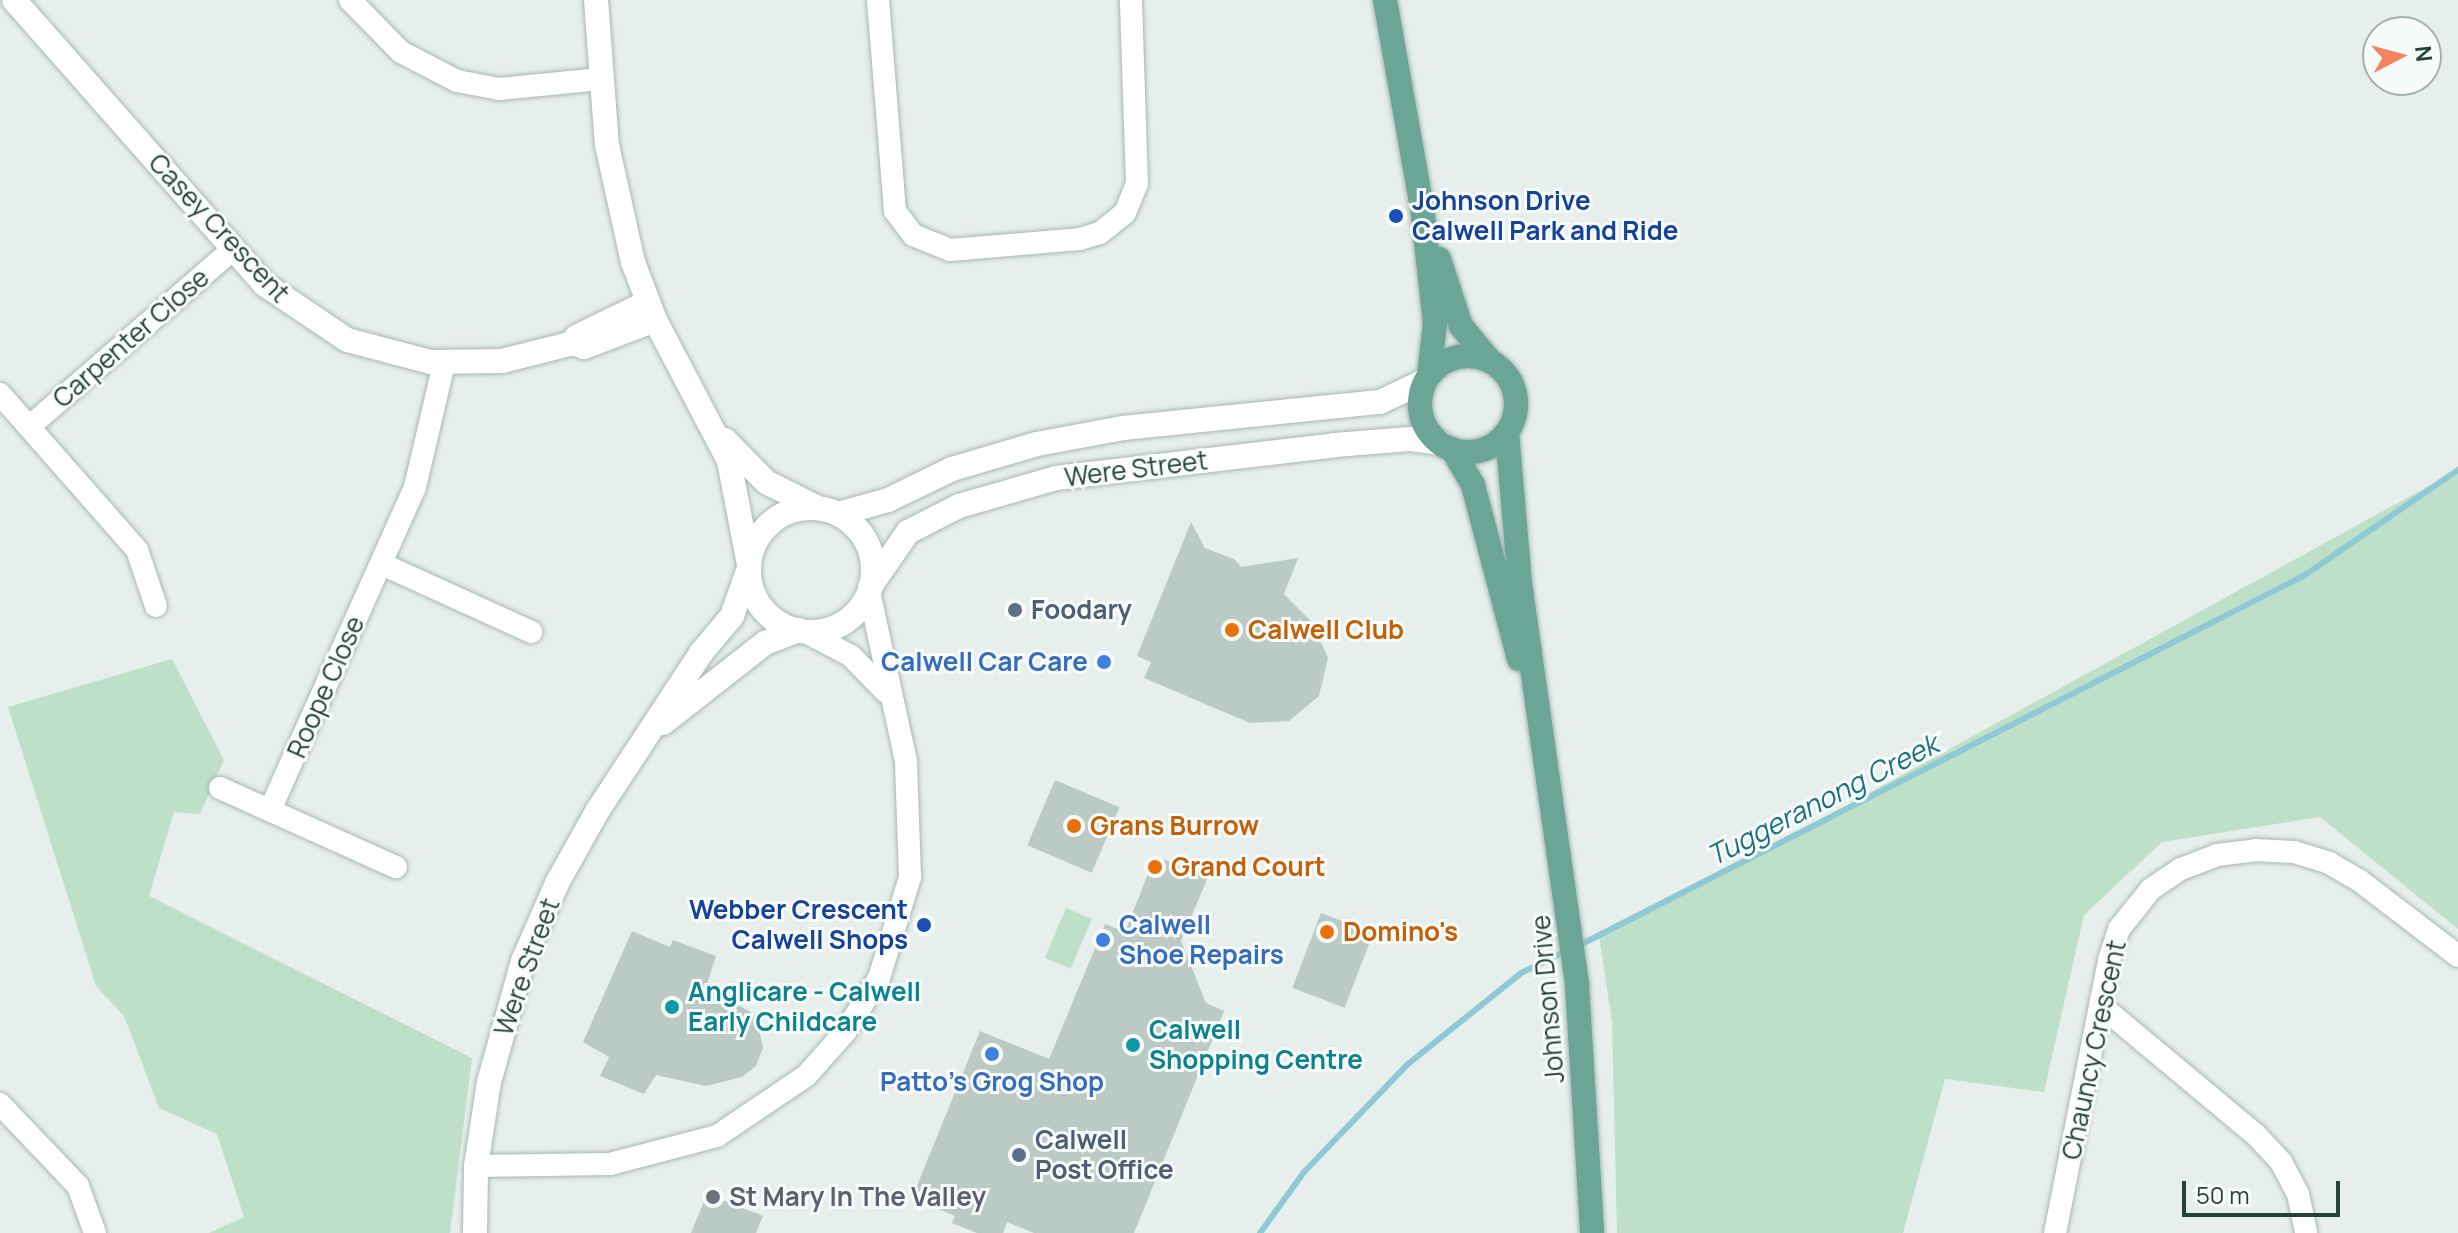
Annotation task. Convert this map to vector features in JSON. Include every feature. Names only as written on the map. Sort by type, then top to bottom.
[{"type":"main road","points":[[1385,0],[1422,207],[1435,323],[1421,410],[1447,446],[1488,447],[1507,432],[1516,399],[1507,376],[1461,326],[1422,207]]},
{"type":"main road","points":[[1428,378],[1453,358],[1491,362]]},
{"type":"main road","name":"Johnson Drive","points":[[1507,432],[1520,583],[1577,985],[1592,1233]]},
{"type":"main road","name":"Johnson Drive","points":[[1447,446],[1473,485],[1547,761]]},
{"type":"street","name":"Casey Crescent","points":[[14,0],[233,249],[283,300],[325,328],[395,356],[444,363],[502,361],[573,343],[584,347],[651,311]]},
{"type":"street","points":[[350,0],[401,52],[457,81],[499,89],[601,79]]},
{"type":"street","points":[[596,0],[613,185],[651,311],[729,461],[759,604],[779,623],[851,656],[887,693]]},
{"type":"street","points":[[878,0],[895,211],[913,235],[950,250],[1080,239],[1100,233],[1125,213],[1137,184],[1131,0]]},
{"type":"street","name":"Carpenter Close","points":[[29,427],[233,249]]},
{"type":"street","name":"Roope Close","points":[[270,810],[382,564],[426,456],[444,363]]},
{"type":"street","name":"Were Street","points":[[828,511],[888,500],[952,469],[1037,444],[1123,428],[1380,402],[1428,378]]},
{"type":"street","name":"Carpenter Close","points":[[0,394],[137,550],[156,606]]},
{"type":"street","points":[[476,1166],[610,1164],[717,1136],[806,1076],[845,1032],[879,978],[910,877],[906,761],[887,693],[869,590],[873,565],[864,538],[828,511],[766,482],[713,426]]},
{"type":"street","name":"Were Street","points":[[869,590],[908,532],[959,506],[1056,478],[1335,445],[1410,439],[1447,446]]},
{"type":"street","points":[[749,566],[757,538],[777,518],[828,511]]},
{"type":"street","points":[[382,564],[531,632]]},
{"type":"street","name":"Were Street","points":[[474,1230],[476,1166],[489,1082],[523,961],[557,883],[598,810],[656,728],[701,653],[732,616],[749,566]]},
{"type":"street","points":[[801,631],[843,623],[869,590]]},
{"type":"street","name":"Were Street","points":[[656,728],[765,643],[801,631]]},
{"type":"street","points":[[220,788],[396,867]]},
{"type":"street","name":"Chauncy Crescent","points":[[2055,1233],[2100,1005],[2119,929],[2138,902],[2181,869],[2217,855],[2255,850],[2294,852],[2329,863],[2458,956]]},
{"type":"street","points":[[2100,1005],[2256,1135],[2281,1162],[2298,1194],[2306,1233]]},
{"type":"street","points":[[0,1104],[78,1186],[95,1233]]},
{"type":"green space","points":[[2458,470],[2458,929],[2320,817],[2162,842],[2084,915],[2044,1092],[1945,1079],[1903,1233],[1617,1233],[1612,1022],[1599,936],[1685,894]]},
{"type":"green space","points":[[172,659],[224,760],[200,814],[174,812],[149,896],[472,1058],[450,1233],[209,1233],[244,1217],[217,1134],[159,1108],[124,1016],[96,986],[8,707]]},
{"type":"green space","points":[[1066,908],[1092,919],[1071,969],[1045,958]]},
{"type":"building","name":"Calwell Club","points":[[1191,522],[1205,548],[1234,559],[1241,567],[1298,558],[1284,594],[1312,622],[1328,658],[1319,696],[1289,721],[1250,723],[1144,678],[1151,662],[1137,656]]},
{"type":"building","name":"Grans Burrow","points":[[1055,780],[1119,807],[1092,873],[1027,845]]},
{"type":"building","name":"Calwell Shopping Centre","points":[[1155,856],[1208,877],[1181,941],[1206,1003],[1224,1011],[1134,1233],[1034,1233],[1007,1222],[1003,1233],[977,1233],[952,1223],[955,1216],[912,1198],[980,1031],[1049,1059],[1105,924],[1125,932]]},
{"type":"building","points":[[1321,913],[1373,933],[1345,1008],[1292,988]]},
{"type":"building","name":"Anglicare - Calwell Early Childcare","points":[[632,931],[670,947],[673,940],[716,956],[706,987],[756,1015],[763,1048],[756,1066],[742,1077],[706,1086],[656,1075],[644,1094],[600,1076],[609,1057],[583,1042]]},
{"type":"building","points":[[707,1194],[763,1216],[756,1233],[691,1233]]},
{"type":"waterway","name":"Tuggeranong Creek","points":[[1576,947],[2305,575],[2458,470]]},
{"type":"waterway","name":"Tuggeranong Creek","points":[[1260,1233],[1304,1172],[1408,1064],[1521,973],[1566,951]]},
{"type":"place","name":"Johnson Drive Calwell Park and Ride","points":[[1396,216]]},
{"type":"place","name":"Foodary","points":[[1015,610]]},
{"type":"place","name":"Calwell Club","points":[[1232,630]]},
{"type":"place","name":"Calwell Car Care","points":[[1104,662]]},
{"type":"place","name":"Grans Burrow","points":[[1074,826]]},
{"type":"place","name":"Grand Court","points":[[1155,867]]},
{"type":"place","name":"Webber Crescent Calwell Shops","points":[[924,925]]},
{"type":"place","name":"Domino's","points":[[1327,932]]},
{"type":"place","name":"Calwell Shoe Repairs","points":[[1103,940]]},
{"type":"place","name":"Anglicare - Calwell Early Childcare","points":[[672,1007]]},
{"type":"place","name":"Calwell Shopping Centre","points":[[1133,1045]]},
{"type":"place","name":"Patto's Grog Shop","points":[[992,1054]]},
{"type":"place","name":"Calwell Post Office","points":[[1019,1155]]},
{"type":"place","name":"St Mary In The Valley","points":[[713,1197]]}]
